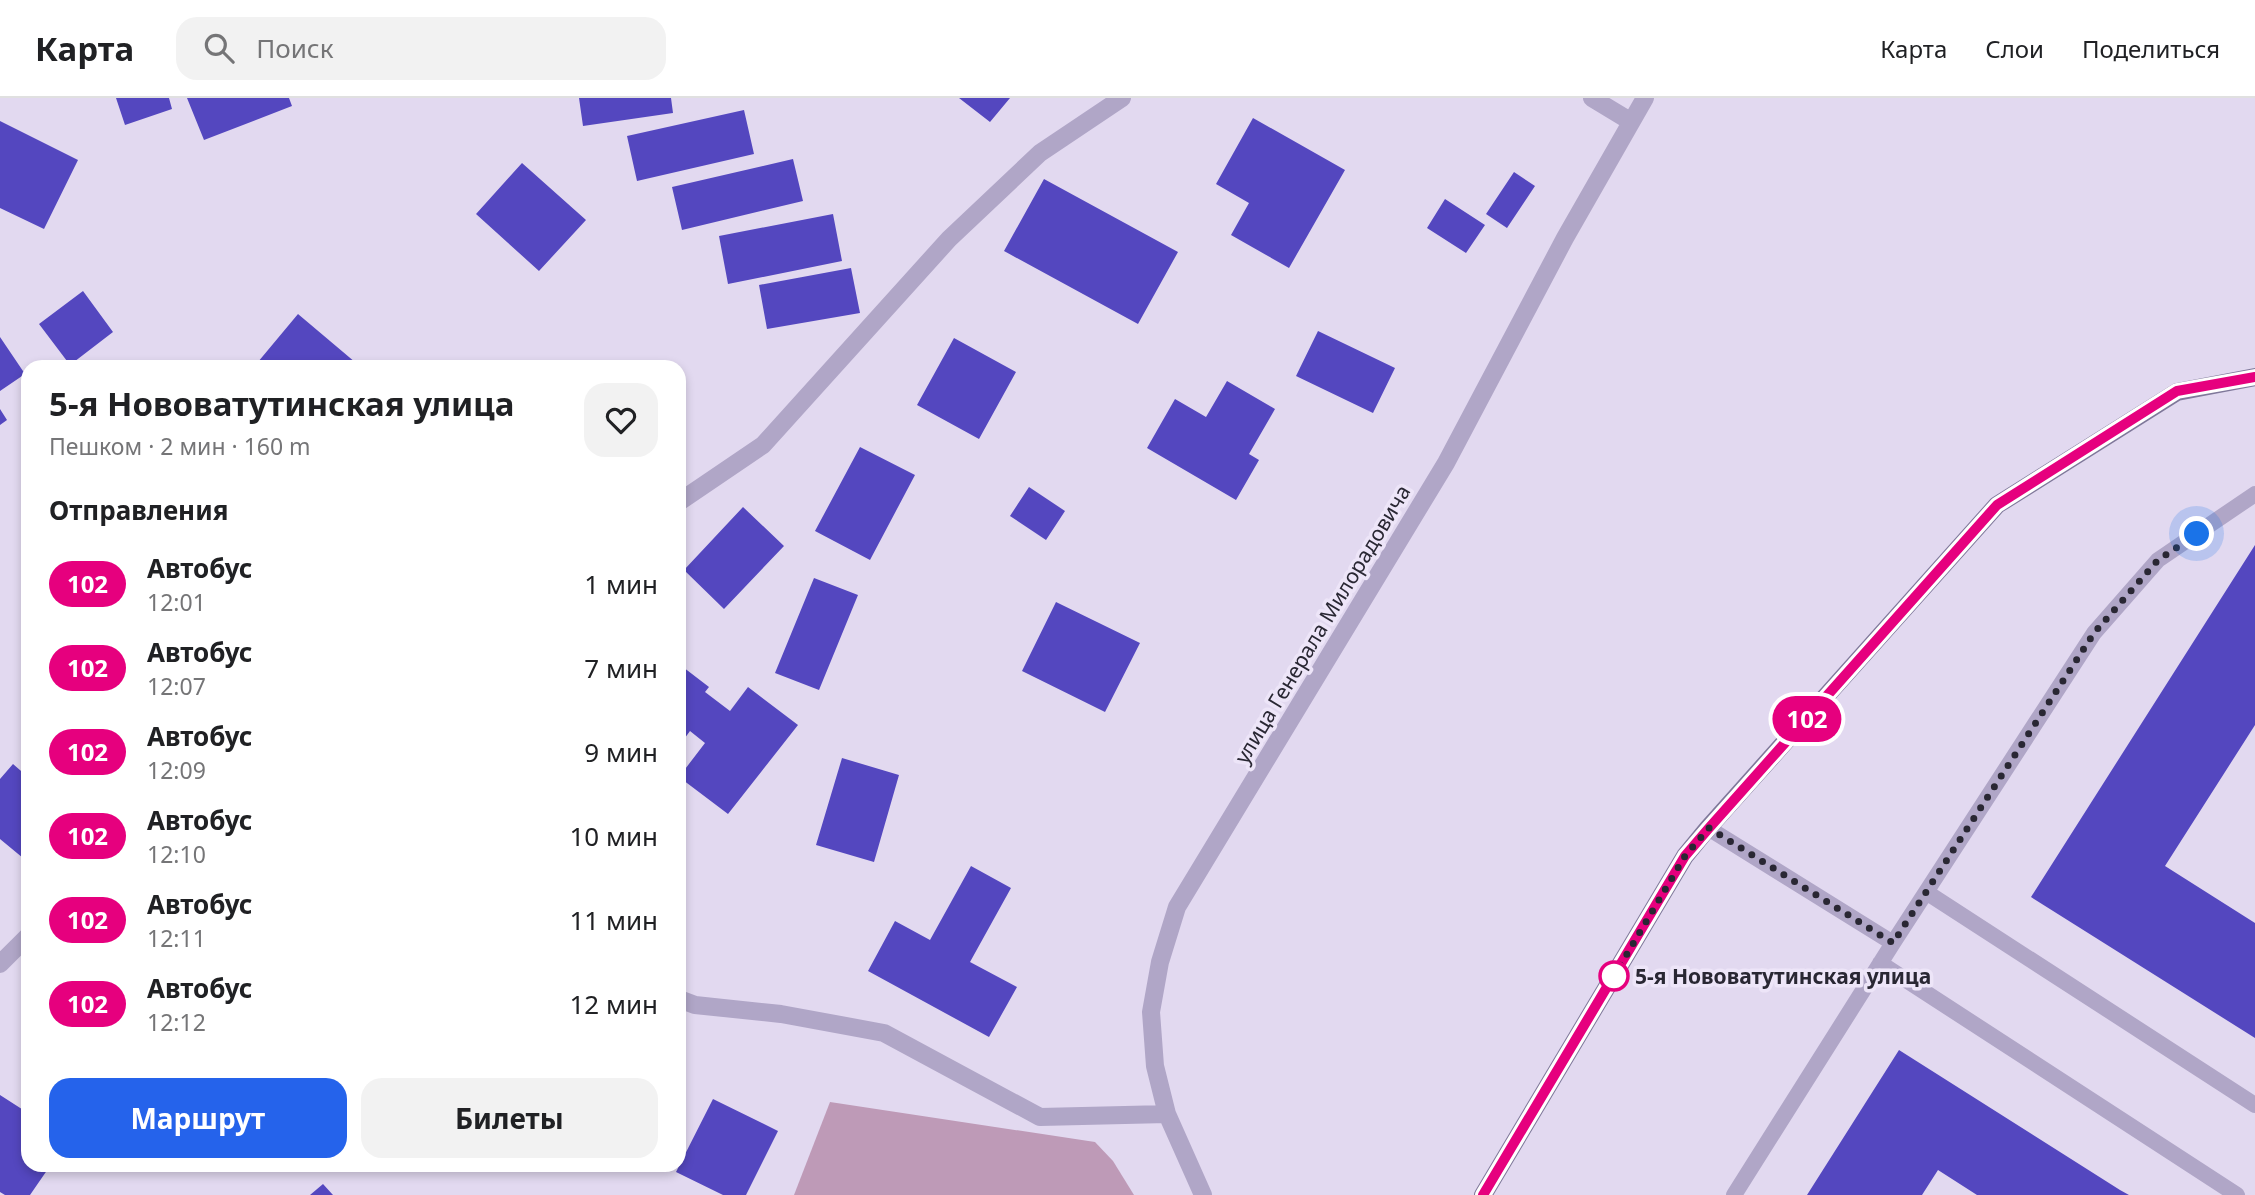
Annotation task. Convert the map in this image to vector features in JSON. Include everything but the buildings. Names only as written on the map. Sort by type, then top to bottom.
[{"type":"street","points":[[686,497],[763,445],[949,239],[1040,153],[1122,98]]},
{"type":"street","points":[[1592,98],[1630,121]]},
{"type":"street","name":"улица Генерала Милорадовича","points":[[1203,1195],[1167,1114],[1155,1066],[1151,1012],[1160,962],[1177,907],[1446,463],[1630,121],[1645,98]]},
{"type":"street","points":[[1483,1195],[1685,856],[1997,505],[2177,391],[2255,377]]},
{"type":"street","points":[[0,964],[21,943]]},
{"type":"street","points":[[686,1002],[695,1005],[781,1014],[884,1033],[1040,1117],[1167,1114]]},
{"type":"lane","points":[[1734,1195],[1880,963],[2094,633],[2158,560],[2255,494]]},
{"type":"lane","points":[[1709,828],[1893,943]]},
{"type":"lane","points":[[1926,892],[2255,1105]]},
{"type":"lane","points":[[1880,963],[2237,1195]]},
{"type":"shaded area","points":[[830,1102],[1095,1142],[1113,1161],[1134,1195],[794,1195]]},
{"type":"bus line","name":"102","points":[[1483,1195],[1685,856],[1997,505],[2177,391],[2255,377]]},
{"type":"place","name":"5-я Нововатутинская улица","points":[[1614,976]]},
{"type":"route","points":[[1614,976],[1685,856],[1709,828],[1893,943],[2094,633],[2158,560],[2197,534]]}]
